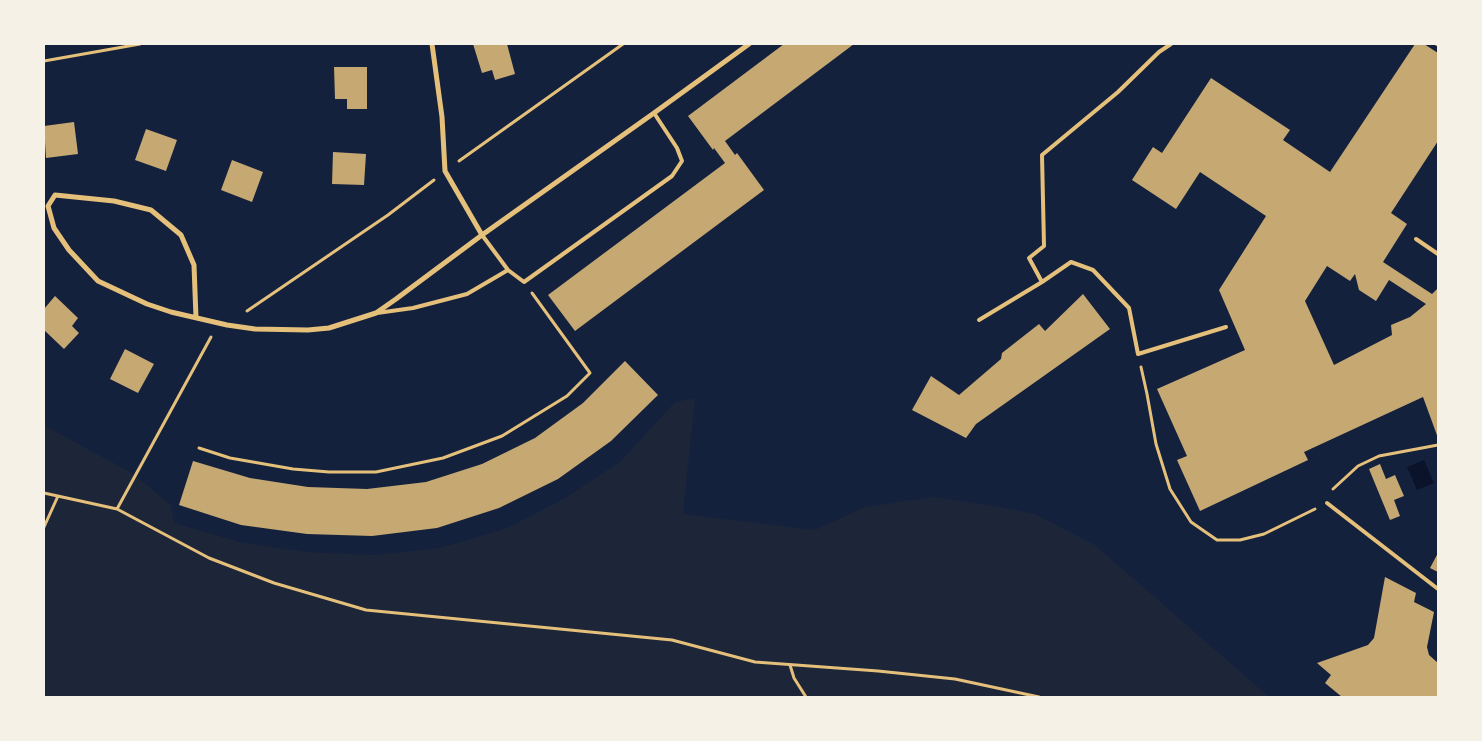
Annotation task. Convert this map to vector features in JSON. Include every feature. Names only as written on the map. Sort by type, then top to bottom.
[{"type":"street","points":[[432,44],[442,117],[445,171],[482,235]]},
{"type":"street","points":[[196,318],[194,265],[181,236],[151,210],[114,201],[55,196],[48,206],[54,228],[70,250],[98,281],[147,304],[171,312],[196,318],[227,325],[255,329],[308,330],[329,328],[376,313],[748,44]]},
{"type":"lane","points":[[1042,282],[1029,258],[1044,246],[1042,155],[1118,92],[1159,52],[1171,44]]},
{"type":"lane","points":[[482,235],[508,270],[524,282],[672,176],[682,161],[677,148],[654,113]]},
{"type":"lane","points":[[1416,239],[1438,254]]},
{"type":"lane","points":[[979,320],[1071,262],[1093,270],[1129,308],[1138,354],[1226,327]]},
{"type":"lane","points":[[376,313],[413,308],[467,294],[508,270]]},
{"type":"lane","points":[[1327,503],[1438,589]]},
{"type":"path","points":[[44,62],[140,44]]},
{"type":"path","points":[[117,509],[209,338],[388,216],[445,171],[623,44]]},
{"type":"path","points":[[199,448],[230,458],[293,469],[368,472],[443,458],[502,436],[567,396],[590,373],[524,282]]},
{"type":"path","points":[[1138,354],[1148,394],[1156,444],[1170,489],[1190,522],[1217,540],[1240,540],[1264,534],[1327,503],[1330,492],[1358,466],[1379,456],[1438,445]]},
{"type":"path","points":[[44,493],[117,509],[209,558],[274,583],[366,610],[672,640],[755,662],[956,679],[1039,697]]},
{"type":"path","points":[[44,527],[58,496]]},
{"type":"path","points":[[790,664],[794,678],[806,697]]},
{"type":"shaded area","points":[[695,398],[683,514],[815,530],[865,507],[933,497],[1035,514],[1095,545],[1269,697],[44,697],[44,423],[47,427],[132,473],[171,505],[174,523],[240,542],[306,552],[374,555],[440,548],[507,528],[565,498],[621,461],[675,402]]},
{"type":"shaded area","points":[[1424,460],[1434,483],[1417,490],[1407,467]]},
{"type":"building","points":[[473,44],[507,44],[515,74],[495,80],[492,70],[482,73]]},
{"type":"building","points":[[784,44],[854,44],[725,141],[735,155],[737,153],[764,190],[575,331],[548,295],[725,163],[688,116]]},
{"type":"building","points":[[1415,44],[1424,44],[1438,53],[1438,141],[1391,213],[1407,224],[1383,262],[1432,294],[1438,288],[1438,438],[1423,397],[1304,452],[1308,460],[1200,511],[1177,460],[1187,456],[1157,389],[1245,350],[1219,290],[1266,216],[1200,172],[1176,209],[1132,180],[1153,147],[1162,153],[1211,78],[1290,130],[1283,140],[1330,172]],"holes":[[[1327,266],[1350,281],[1355,274],[1359,290],[1376,301],[1389,280],[1426,304],[1410,317],[1391,325],[1392,335],[1334,365],[1305,301]]]},
{"type":"building","points":[[334,67],[367,67],[367,109],[347,109],[347,99],[335,99]]},
{"type":"building","points":[[74,122],[78,154],[46,158],[44,126]]},
{"type":"building","points":[[146,129],[177,140],[166,171],[135,160]]},
{"type":"building","points":[[333,152],[366,154],[364,185],[332,184]]},
{"type":"building","points":[[232,160],[263,172],[252,202],[221,190]]},
{"type":"building","points":[[1083,294],[1110,329],[976,424],[966,438],[912,410],[931,376],[959,395],[1001,359],[1002,353],[1039,324],[1045,331]]},
{"type":"building","points":[[55,296],[78,318],[72,326],[79,333],[64,349],[44,330],[44,309]]},
{"type":"building","points":[[125,349],[154,364],[138,393],[110,379]]},
{"type":"building","points":[[625,361],[658,395],[611,441],[558,479],[499,508],[437,528],[372,536],[307,534],[241,525],[179,505],[193,461],[250,478],[308,487],[367,489],[426,482],[482,464],[535,438],[583,403]]},
{"type":"building","points":[[1380,464],[1386,479],[1395,475],[1404,496],[1394,500],[1400,516],[1390,520],[1369,469]]},
{"type":"building","points":[[1438,553],[1438,572],[1430,568]]},
{"type":"building","points":[[1385,577],[1416,593],[1414,602],[1434,612],[1427,647],[1429,655],[1438,663],[1438,697],[1342,697],[1325,683],[1331,675],[1317,663],[1368,645],[1374,638]]}]
